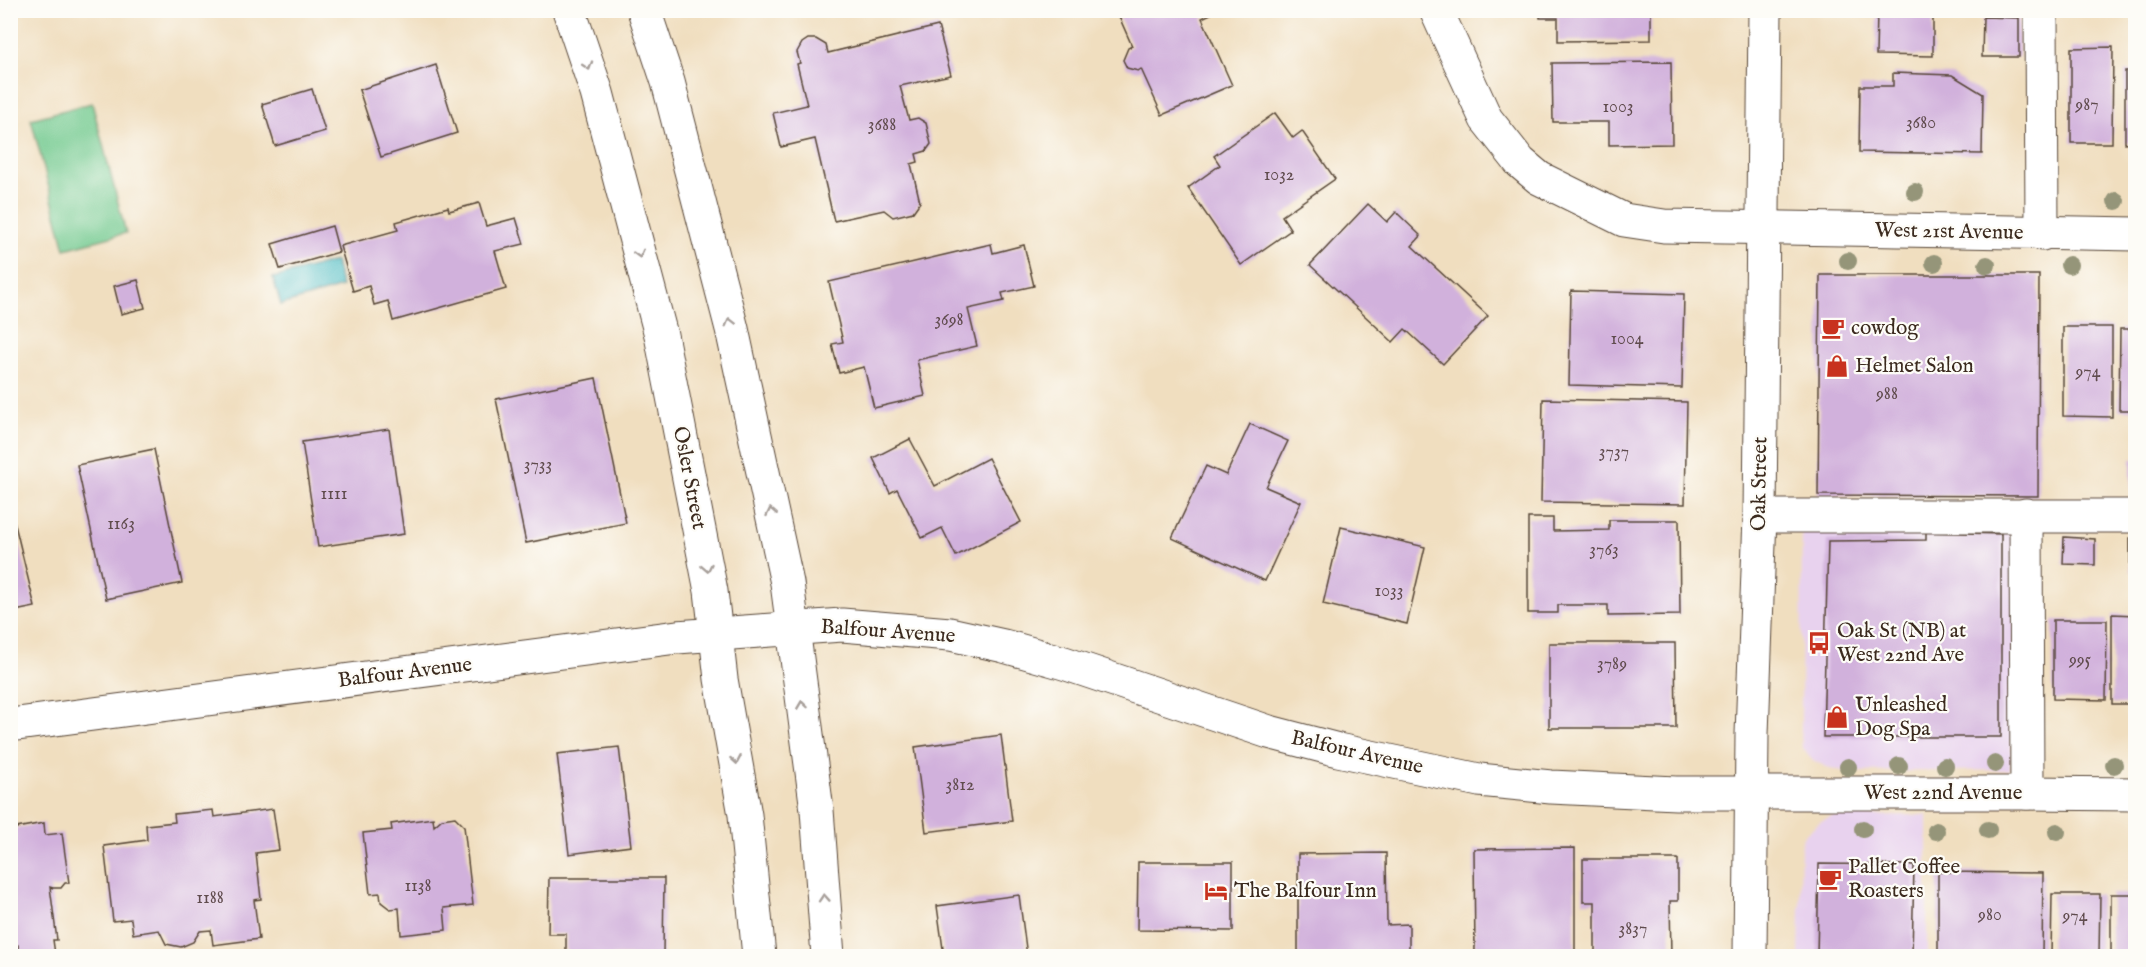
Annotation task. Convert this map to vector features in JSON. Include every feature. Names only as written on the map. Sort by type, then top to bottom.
[{"type":"street","name":"Osler Street","points":[[569,10],[597,93],[661,335],[711,591],[721,679],[746,815],[759,957]]},
{"type":"street","points":[[644,10],[668,82],[732,329],[787,583],[817,810],[828,957]]},
{"type":"street","name":"West 21st Avenue","points":[[1436,10],[1486,118],[1520,162],[1539,178],[1624,220],[1664,226],[2136,234]]},
{"type":"street","name":"Oak Street","points":[[1750,957],[1751,794],[1760,516],[1765,10]]},
{"type":"street","points":[[2041,10],[2042,234]]},
{"type":"street","points":[[2026,515],[2027,793]]},
{"type":"street","points":[[1760,516],[2136,516]]},
{"type":"street","name":"Balfour Avenue","points":[[10,725],[677,637],[842,624],[950,634],[1004,645],[1269,732],[1338,750],[1479,780],[1594,789],[1751,794]]},
{"type":"street","name":"West 22nd Avenue","points":[[1751,794],[2136,794]]},
{"type":"shaded area","points":[[1802,515],[2026,515],[2010,770],[1847,772],[1826,767],[1813,760],[1802,747]]},
{"type":"shaded area","points":[[1927,815],[1927,956],[1799,956],[1803,837],[1821,821],[1834,816]]},
{"type":"green space","points":[[92,103],[126,233],[65,249],[31,119]]},
{"type":"water","points":[[335,261],[342,287],[281,305],[273,278]]},
{"type":"building","points":[[1121,10],[1219,10],[1202,18],[1232,85],[1162,115],[1141,69],[1138,71],[1127,68],[1123,60],[1128,48],[1132,46],[1117,12]]},
{"type":"building","points":[[1540,10],[1651,10],[1651,40],[1558,41],[1558,18],[1540,18]]},
{"type":"building","points":[[1877,13],[1933,14],[1933,56],[1876,55]]},
{"type":"building","points":[[1983,17],[2019,18],[2019,57],[1982,57]]},
{"type":"building","points":[[938,26],[951,75],[900,86],[909,120],[918,118],[926,123],[931,144],[926,151],[916,154],[918,162],[911,164],[920,202],[913,212],[893,217],[884,210],[834,221],[815,139],[781,147],[773,113],[807,105],[797,64],[800,63],[797,52],[802,43],[808,39],[816,39],[826,45],[828,53]]},
{"type":"building","points":[[2113,47],[2112,143],[2071,143],[2071,48]]},
{"type":"building","points":[[1671,62],[1672,144],[1609,145],[1609,122],[1553,122],[1552,63]]},
{"type":"building","points":[[436,65],[457,133],[381,157],[359,90]]},
{"type":"building","points":[[2125,71],[2136,71],[2136,142],[2125,143]]},
{"type":"building","points":[[1893,73],[1952,75],[1983,94],[1982,154],[1859,152],[1860,86],[1893,86]]},
{"type":"building","points":[[312,89],[325,131],[275,146],[262,104]]},
{"type":"building","points":[[1275,113],[1293,138],[1302,131],[1335,179],[1282,216],[1291,230],[1241,265],[1188,188],[1220,165],[1214,156]]},
{"type":"building","points":[[479,203],[486,226],[516,218],[524,244],[495,251],[506,289],[393,321],[388,301],[374,305],[369,286],[353,291],[340,246],[398,230],[396,222],[448,207],[449,211]]},
{"type":"building","points":[[1368,204],[1387,222],[1396,212],[1421,236],[1412,246],[1488,316],[1443,364],[1405,329],[1393,342],[1310,265]]},
{"type":"building","points":[[332,226],[339,252],[280,269],[272,244]]},
{"type":"building","points":[[991,244],[993,253],[1024,245],[1034,286],[1002,293],[1004,301],[968,309],[977,346],[917,360],[925,396],[874,408],[864,367],[839,373],[832,344],[843,342],[829,282]]},
{"type":"building","points":[[1820,275],[2039,275],[2038,496],[1818,495]]},
{"type":"building","points":[[138,280],[145,308],[121,314],[114,286]]},
{"type":"building","points":[[1571,291],[1684,294],[1682,388],[1569,385]]},
{"type":"building","points":[[2063,327],[2112,327],[2112,417],[2063,416]]},
{"type":"building","points":[[2120,329],[2136,329],[2136,410],[2119,410]]},
{"type":"building","points":[[596,378],[626,523],[526,543],[496,399]]},
{"type":"building","points":[[1543,399],[1687,402],[1685,504],[1541,502]]},
{"type":"building","points":[[1250,424],[1288,441],[1266,487],[1301,502],[1265,581],[1172,538],[1206,466],[1226,475]]},
{"type":"building","points":[[389,429],[404,534],[318,547],[302,442]]},
{"type":"building","points":[[910,439],[935,486],[988,458],[1021,522],[956,556],[942,528],[922,538],[897,489],[890,493],[873,458]]},
{"type":"building","points":[[154,449],[182,583],[106,599],[77,465]]},
{"type":"building","points":[[2131,459],[2136,459],[2136,494],[2131,494]]},
{"type":"building","points":[[10,504],[35,607],[10,612]]},
{"type":"building","points":[[1528,518],[1553,518],[1553,531],[1609,530],[1609,520],[1679,520],[1680,615],[1608,616],[1608,605],[1558,605],[1558,613],[1528,613]]},
{"type":"building","points":[[1341,527],[1425,547],[1407,624],[1323,604]]},
{"type":"building","points":[[1926,532],[2001,534],[2001,737],[1823,737],[1828,541],[1926,540]]},
{"type":"building","points":[[2064,537],[2095,539],[2095,565],[2063,564]]},
{"type":"building","points":[[2130,538],[2136,538],[2136,572],[2130,572]]},
{"type":"building","points":[[2112,614],[2136,615],[2136,704],[2112,704]]},
{"type":"building","points":[[2053,620],[2107,620],[2106,700],[2053,699]]},
{"type":"building","points":[[1549,643],[1675,643],[1676,728],[1549,728]]},
{"type":"building","points":[[1001,735],[1012,821],[926,832],[915,747]]},
{"type":"building","points":[[619,747],[631,846],[569,854],[557,754]]},
{"type":"building","points":[[273,809],[279,850],[256,853],[261,899],[254,900],[259,939],[213,945],[211,930],[200,931],[193,942],[181,947],[166,944],[159,930],[133,934],[131,919],[113,921],[104,846],[147,840],[146,825],[175,822],[174,814],[213,810],[214,817]]},
{"type":"building","points":[[455,817],[464,826],[473,905],[444,908],[446,930],[401,935],[399,908],[390,909],[381,902],[380,893],[370,894],[363,833],[392,830],[391,824],[433,818],[434,826],[442,819]]},
{"type":"building","points":[[15,820],[16,828],[44,823],[45,835],[62,833],[69,883],[65,883],[61,888],[50,887],[57,940],[53,940],[55,954],[19,956],[18,945],[10,946],[10,821]]},
{"type":"building","points":[[1575,848],[1575,956],[1475,956],[1474,849]]},
{"type":"building","points":[[1386,853],[1387,925],[1409,924],[1409,956],[1298,956],[1298,854]]},
{"type":"building","points":[[1583,859],[1678,859],[1678,901],[1670,901],[1671,956],[1595,956],[1595,902],[1583,902]]},
{"type":"building","points":[[1138,862],[1233,862],[1233,931],[1137,930]]},
{"type":"building","points":[[1819,864],[1914,865],[1912,956],[1817,956]]},
{"type":"building","points":[[1938,872],[2043,873],[2042,956],[1938,956]]},
{"type":"building","points":[[549,878],[664,878],[663,956],[566,956],[566,934],[548,934]]},
{"type":"building","points":[[2052,894],[2100,894],[2099,956],[2051,956]]},
{"type":"building","points":[[2111,894],[2136,894],[2136,956],[2111,956]]},
{"type":"building","points":[[1019,895],[1027,956],[944,956],[937,906]]},
{"type":"place","name":"cowdog","points":[[1833,328]]},
{"type":"place","name":"Helmet Salon","points":[[1837,366]]},
{"type":"place","name":"Oak St (NB) at West 22nd Ave","points":[[1819,643]]},
{"type":"place","name":"Unleashed Dog Spa","points":[[1837,717]]},
{"type":"place","name":"Pallet Coffee Roasters","points":[[1830,879]]},
{"type":"place","name":"The Balfour Inn","points":[[1216,891]]}]
